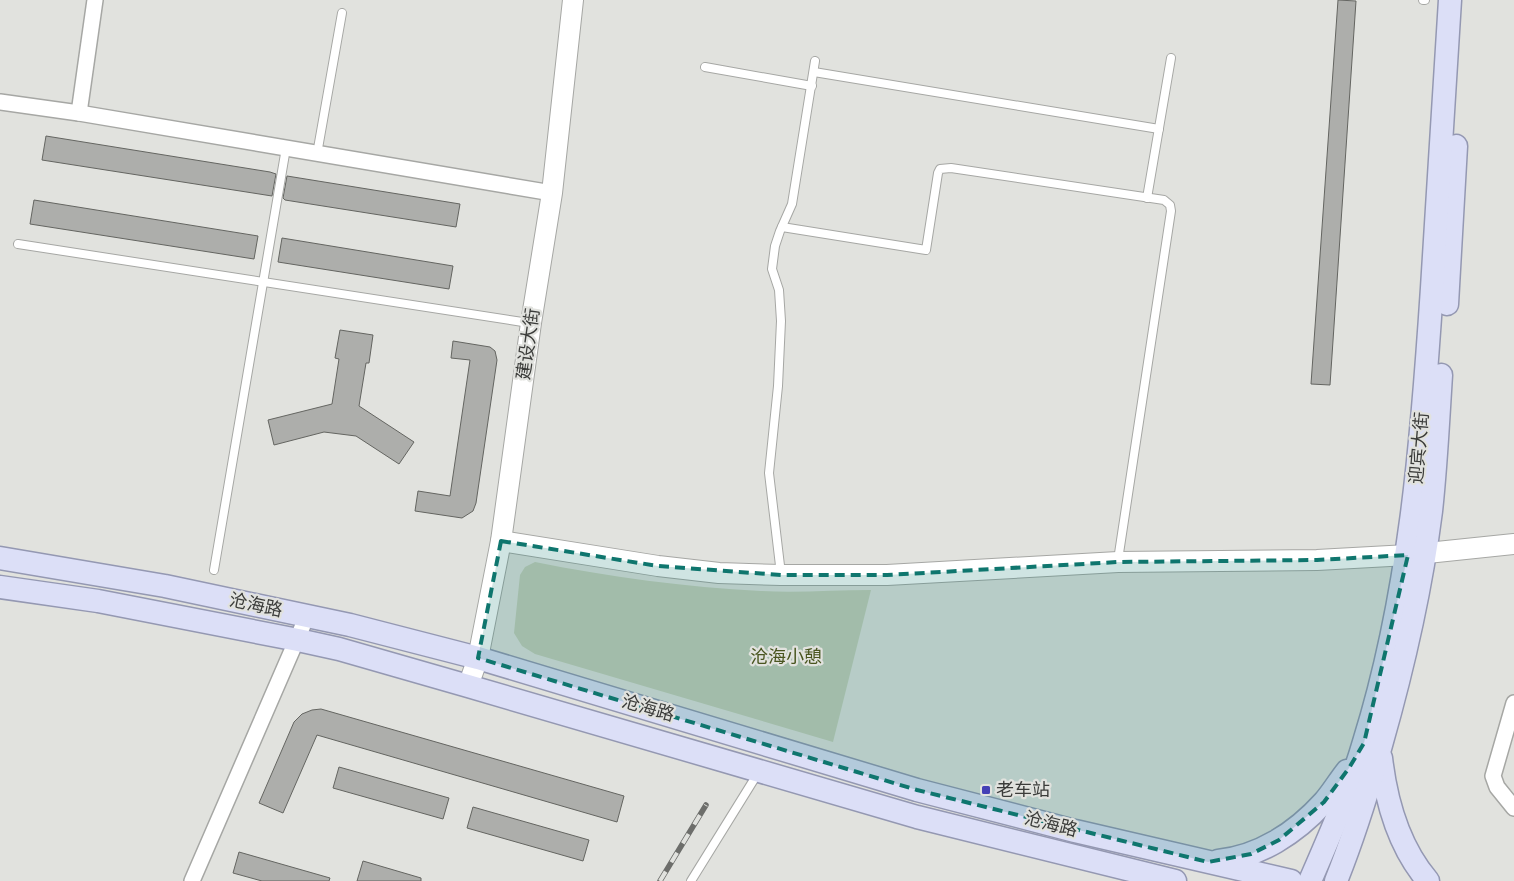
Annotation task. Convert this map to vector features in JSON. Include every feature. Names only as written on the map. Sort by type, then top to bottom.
[{"type":"main road","name":"迎宾大街","points":[[1416,553],[1420,454],[1450,0]]},
{"type":"main road","name":"迎宾大街","points":[[1336,881],[1350,846],[1372,745],[1384,671],[1416,553],[1431,510],[1446,306],[1464,0]]},
{"type":"main road","name":"沧海路","points":[[0,558],[165,586],[307,616],[478,658],[917,790],[1075,830],[1291,881]]},
{"type":"main road","name":"沧海路","points":[[0,587],[98,601],[298,640],[468,686],[917,817],[1151,877],[1174,881]]},
{"type":"main road","name":"迎宾大街","points":[[1310,881],[1372,745]]},
{"type":"main road","points":[[1208,862],[1228,860],[1251,854],[1292,830],[1324,802],[1349,768],[1372,745],[1395,822],[1414,860],[1428,881]]},
{"type":"street","points":[[79,113],[95,0]]},
{"type":"street","name":"建设大街","points":[[468,686],[478,658],[501,542],[531,323],[552,193],[573,0]]},
{"type":"street","points":[[0,102],[79,113],[552,193]]},
{"type":"street","points":[[501,542],[614,560],[710,572],[887,576],[1118,562],[1317,560],[1514,544]]},
{"type":"street","points":[[192,881],[307,616]]},
{"type":"street","points":[[1514,703],[1493,776],[1497,787],[1514,808]]},
{"type":"lane","points":[[317,154],[342,13]]},
{"type":"lane","points":[[1147,198],[1171,58]]},
{"type":"lane","points":[[781,575],[769,473],[778,386],[781,321],[778,290],[772,269],[775,246],[792,204],[816,61]]},
{"type":"lane","points":[[705,67],[812,86]]},
{"type":"lane","points":[[814,72],[1159,129]]},
{"type":"lane","points":[[214,570],[286,148]]},
{"type":"lane","points":[[782,227],[926,250],[938,173],[940,169],[952,168],[1164,200],[1170,205],[1171,211],[1118,562]]},
{"type":"lane","points":[[18,244],[531,323]]},
{"type":"lane","points":[[692,881],[759,771]]},
{"type":"highlighted area","points":[[501,541],[658,566],[781,575],[887,575],[1118,562],[1317,560],[1408,555],[1364,743],[1349,768],[1324,802],[1279,840],[1251,854],[1208,862],[917,790],[478,658]]},
{"type":"green space","name":"沧海小憩","points":[[535,562],[619,577],[704,587],[775,592],[871,590],[833,742],[535,654],[522,646],[514,633],[520,575],[525,567]]},
{"type":"building","points":[[1338,0],[1356,1],[1330,385],[1311,384]]},
{"type":"building","points":[[46,136],[270,172],[276,174],[272,196],[42,160]]},
{"type":"building","points":[[287,176],[460,204],[456,227],[285,200],[283,198]]},
{"type":"building","points":[[34,200],[258,236],[254,259],[30,224]]},
{"type":"building","points":[[282,238],[453,266],[449,289],[278,262]]},
{"type":"building","points":[[340,330],[373,335],[359,406],[414,442],[399,464],[356,436],[324,432],[274,445],[268,420],[332,404],[339,359],[335,358]]},
{"type":"building","points":[[453,341],[490,347],[495,351],[497,360],[476,503],[473,511],[462,518],[415,511],[418,491],[450,496],[470,360],[451,358]]},
{"type":"building","points":[[321,709],[624,796],[617,822],[317,735],[283,813],[259,803],[294,722],[302,714]]},
{"type":"building","points":[[339,767],[449,798],[443,819],[333,788]]},
{"type":"building","points":[[473,807],[589,840],[583,861],[467,828]]},
{"type":"building","points":[[239,852],[330,878],[329,881],[262,881],[233,873]]},
{"type":"building","points":[[363,861],[421,878],[421,881],[357,881]]},
{"type":"railway","points":[[660,881],[706,805]]},
{"type":"place","name":"老车站","points":[[986,790]]}]
